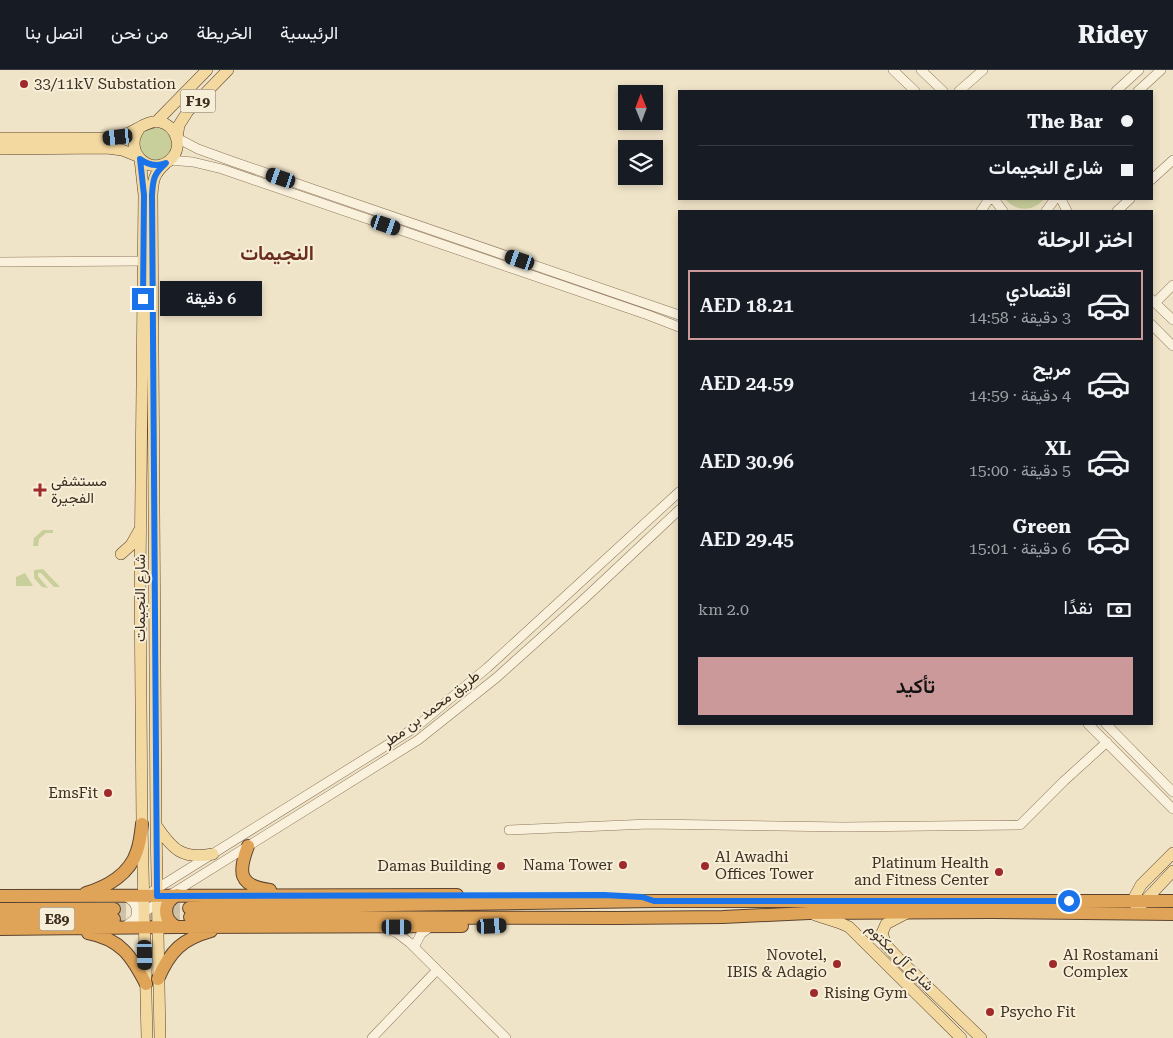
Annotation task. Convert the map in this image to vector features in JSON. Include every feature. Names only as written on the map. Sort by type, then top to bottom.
[{"type":"highway","points":[[75,895],[105,885],[121,876],[136,857],[142,824]]},
{"type":"highway","points":[[248,846],[242,870],[244,878],[249,884],[255,888],[292,892],[304,896]]},
{"type":"highway","points":[[0,896],[604,895],[642,897],[654,901]]},
{"type":"highway","points":[[173,896],[166,911],[169,921],[177,927]]},
{"type":"highway","points":[[1173,905],[1155,906],[1153,910],[1141,909],[1028,913],[809,913],[723,917],[619,918],[190,913],[654,901],[1120,901],[1141,909],[1173,914]]},
{"type":"highway","points":[[1028,913],[1044,910],[1124,909],[1125,903],[1120,901]]},
{"type":"highway","points":[[1141,909],[1173,901]]},
{"type":"highway","name":"E89","points":[[0,909],[117,919]]},
{"type":"highway","points":[[0,929],[49,929],[117,919],[145,925],[177,927],[380,927],[492,926],[580,922],[619,918]]},
{"type":"highway","name":"E89","points":[[0,920],[117,919]]},
{"type":"highway","points":[[158,979],[164,966],[181,943],[223,927]]},
{"type":"highway","points":[[49,929],[64,933],[89,933],[109,939],[121,947],[132,959],[146,984]]},
{"type":"main road","name":"F19","points":[[156,122],[207,70]]},
{"type":"main road","name":"F19","points":[[168,162],[176,152],[179,125],[188,111],[228,70]]},
{"type":"main road","name":"F19","points":[[139,158],[134,148],[134,140],[139,129],[147,124],[156,122],[168,125],[177,138]]},
{"type":"main road","points":[[0,138],[107,138],[125,135],[139,129]]},
{"type":"main road","points":[[0,149],[107,148],[122,150],[147,164],[154,165],[168,162]]},
{"type":"main road","name":"شارع النجيمات","points":[[139,158],[144,195],[140,527],[142,824],[154,896],[144,912],[147,1038]]},
{"type":"main road","name":"شارع النجيمات","points":[[160,1038],[158,979],[145,925],[154,896],[156,825],[152,195],[153,180],[156,172],[168,162]]},
{"type":"main road","points":[[121,554],[136,540],[140,527]]},
{"type":"main road","points":[[156,825],[170,844],[178,851],[192,856],[212,854]]},
{"type":"main road","points":[[1173,853],[1141,885],[1134,896],[1141,909],[1173,871]]},
{"type":"main road","name":"شارع آل مكتوم","points":[[809,913],[845,925],[961,1038]]},
{"type":"main road","name":"شارع آل مكتوم","points":[[907,913],[888,922],[882,933],[886,945],[981,1038]]},
{"type":"main road","points":[[888,966],[891,960],[901,961]]},
{"type":"street","points":[[893,70],[914,90]]},
{"type":"street","points":[[921,70],[942,90]]},
{"type":"street","points":[[959,90],[983,70]]},
{"type":"street","points":[[1117,90],[1139,70]]},
{"type":"street","points":[[1139,90],[1161,70]]},
{"type":"street","points":[[177,138],[198,149],[234,162],[678,315]]},
{"type":"street","points":[[1153,178],[1173,160]]},
{"type":"street","points":[[168,162],[193,162],[222,169],[678,327]]},
{"type":"street","points":[[1118,210],[1129,200]]},
{"type":"street","points":[[0,262],[143,261]]},
{"type":"street","points":[[1173,285],[1153,301],[1173,320]]},
{"type":"street","points":[[1153,326],[1173,346]]},
{"type":"street","name":"طريق محمد بن مطر","points":[[154,896],[212,854],[416,727],[487,668],[678,493]]},
{"type":"street","name":"طريق محمد بن مطر","points":[[173,896],[248,846],[418,740],[496,678],[678,511]]},
{"type":"street","points":[[1089,725],[1173,809]]},
{"type":"street","points":[[1107,725],[1173,792]]},
{"type":"street","points":[[509,830],[649,824],[843,827],[1020,825],[1064,781],[1108,742]]},
{"type":"street","points":[[1141,776],[1146,779],[1151,778],[1151,771]]},
{"type":"street","points":[[121,895],[130,898],[134,903],[145,925]]},
{"type":"street","points":[[414,947],[421,934],[431,926]]},
{"type":"street","points":[[380,927],[396,933],[414,947],[506,1038]]},
{"type":"street","points":[[372,1038],[437,970]]},
{"type":"green space","points":[[156,125],[172,134],[173,149],[160,161],[145,158],[138,145],[142,131]]},
{"type":"green space","points":[[1006,200],[1043,200],[1035,206],[1024,209]]},
{"type":"green space","points":[[43,530],[53,530],[53,533],[46,533],[39,539],[38,546],[33,546],[34,538]]},
{"type":"green space","points":[[43,569],[60,587],[54,587],[41,573],[38,573],[38,576],[48,588],[42,587],[34,578],[34,570]]},
{"type":"green space","points":[[25,573],[33,586],[16,586],[16,577]]},
{"type":"tunnel","points":[[114,909],[189,908]]},
{"type":"tunnel","points":[[114,919],[190,917]]},
{"type":"place","name":"33/11kV Substation","points":[[24,84]]},
{"type":"place","name":"مستشفى الفجيرة","points":[[40,490]]},
{"type":"place","name":"EmsFit","points":[[108,793]]},
{"type":"place","name":"Nama Tower","points":[[623,865]]},
{"type":"place","name":"Damas Building","points":[[501,866]]},
{"type":"place","name":"Al Awadhi Offices Tower","points":[[705,866]]},
{"type":"place","name":"Platinum Health and Fitness Center","points":[[999,872]]},
{"type":"place","name":"Novotel, IBIS & Adagio","points":[[837,964]]},
{"type":"place","name":"Al Rostamani Complex","points":[[1053,964]]},
{"type":"place","name":"Rising Gym","points":[[814,993]]},
{"type":"place","name":"Psycho Fit","points":[[990,1012]]},
{"type":"district","name":"النجيمات","points":[[277,253]]},
{"type":"route","points":[[143,299],[144,195],[140,159],[147,164],[166,163],[156,172],[153,180],[152,195],[157,896],[604,895],[642,897],[654,901],[1069,901]]}]
